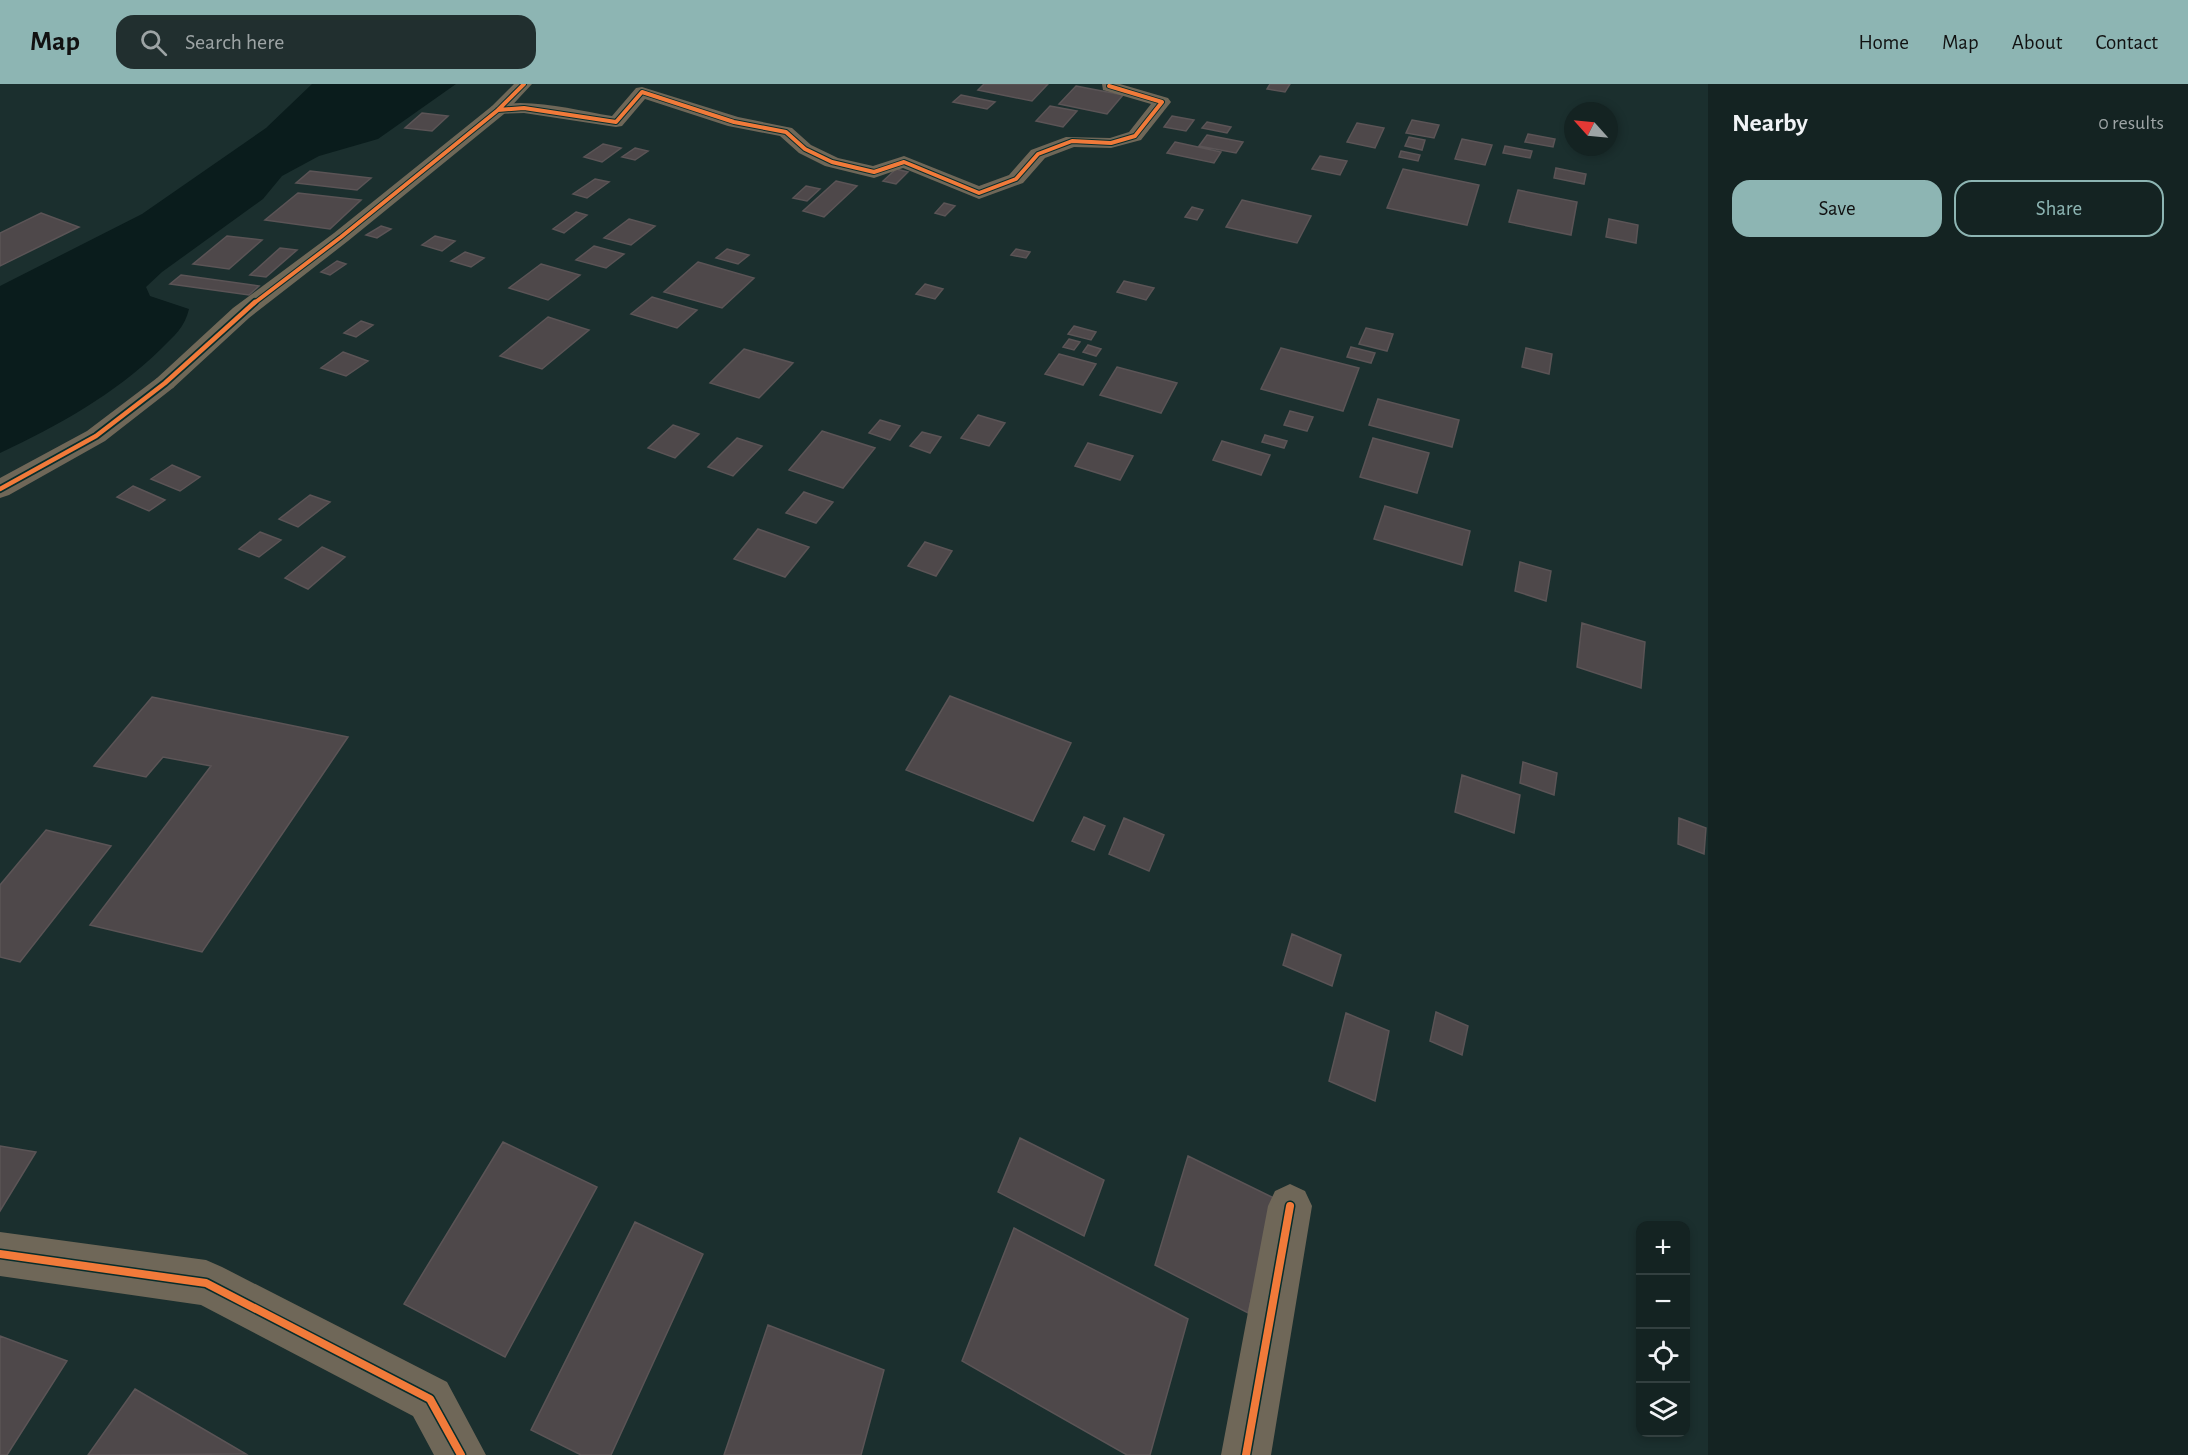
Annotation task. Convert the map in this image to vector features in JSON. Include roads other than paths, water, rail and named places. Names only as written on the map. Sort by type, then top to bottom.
[{"type":"street","points":[[0,489],[96,436],[165,383],[241,313],[341,237],[498,110],[524,84]]},
{"type":"street","points":[[498,110],[524,108],[616,122],[642,92],[734,122],[786,132],[805,149],[832,162],[874,172],[903,162],[979,194],[1016,178],[1038,154],[1072,141],[1111,143],[1135,136],[1162,102],[1110,86]]},
{"type":"street","points":[[1246,1455],[1290,1206]]},
{"type":"street","points":[[0,1254],[206,1283],[430,1399],[461,1455]]}]
